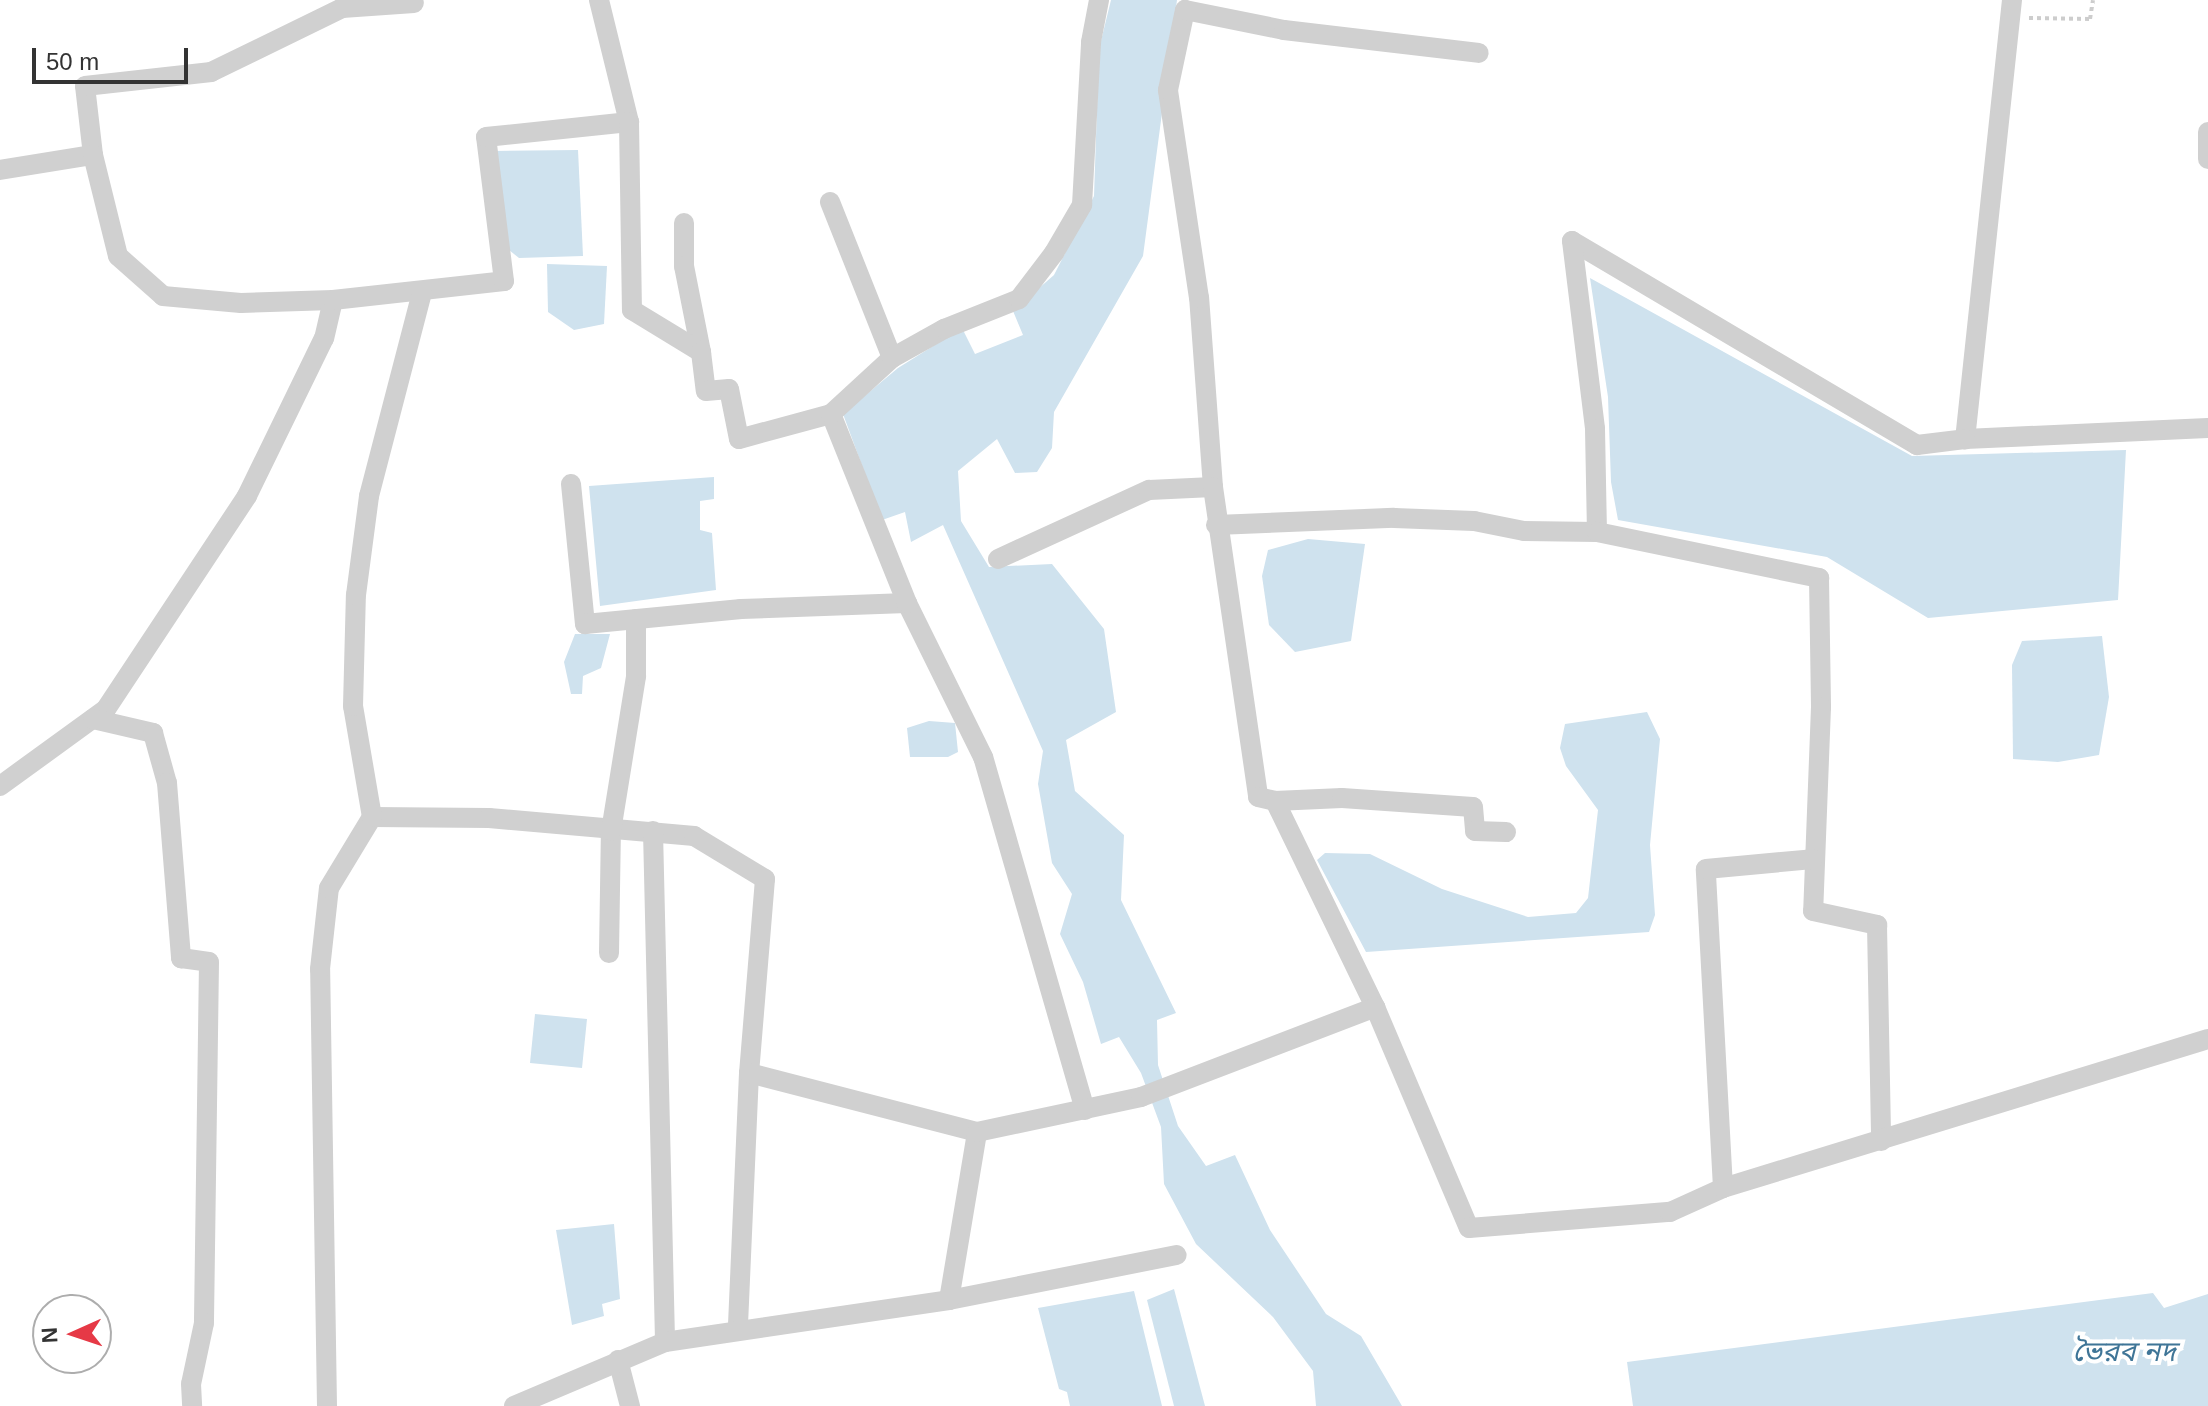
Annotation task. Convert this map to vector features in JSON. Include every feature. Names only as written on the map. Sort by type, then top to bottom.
[{"type":"street","points":[[599,0],[629,122],[632,310],[701,352]]},
{"type":"street","points":[[684,223],[684,266],[706,391],[729,389],[739,439],[831,414],[892,358],[1019,299],[1054,253],[1082,205],[1091,42],[1099,0]]},
{"type":"street","points":[[414,3],[342,8],[211,72],[85,86],[93,155],[118,256],[163,296],[241,303],[333,300],[504,281],[486,137],[629,122]]},
{"type":"street","points":[[1479,53],[1284,30],[1186,5],[1168,90],[1198,284],[1216,525],[1258,797],[1275,801],[1342,798],[1473,807],[1475,831],[1506,832]]},
{"type":"street","points":[[1965,439],[2011,9]]},
{"type":"street","points":[[2208,132],[2208,159]]},
{"type":"street","points":[[0,170],[93,155]]},
{"type":"street","points":[[830,202],[892,358]]},
{"type":"street","points":[[1597,532],[1595,429],[1572,241],[1917,445],[1965,439],[2208,428]]},
{"type":"street","points":[[327,1406],[320,969],[329,888],[372,817],[353,706],[356,595],[369,496],[422,292]]},
{"type":"street","points":[[0,786],[106,709],[247,496],[324,338],[333,300]]},
{"type":"street","points":[[831,414],[907,603],[983,757],[1085,1110]]},
{"type":"street","points":[[571,484],[585,624],[907,603]]},
{"type":"street","points":[[998,559],[1149,490],[1213,487]]},
{"type":"street","points":[[1216,525],[1419,517],[1524,531],[1597,532],[1819,578],[1821,707],[1813,911],[1877,925],[1881,1141]]},
{"type":"street","points":[[609,953],[611,831],[636,676],[636,619]]},
{"type":"street","points":[[93,719],[153,733],[167,783],[181,958],[209,962],[204,1323],[191,1384],[192,1406]]},
{"type":"street","points":[[1275,801],[1375,1007],[1469,1228],[1670,1212],[1723,1188],[2208,1039]]},
{"type":"street","points":[[372,817],[489,818],[611,831],[653,831],[703,839],[765,879],[749,1073],[738,1328]]},
{"type":"street","points":[[653,831],[665,1342]]},
{"type":"street","points":[[1723,1188],[1706,869],[1813,859]]},
{"type":"street","points":[[749,1073],[977,1132],[1141,1097],[1375,1007]]},
{"type":"street","points":[[949,1300],[977,1132]]},
{"type":"street","points":[[514,1406],[665,1342],[738,1328],[949,1300],[1177,1255]]},
{"type":"street","points":[[618,1360],[630,1406]]},
{"type":"path","points":[[2011,9],[2090,19],[2093,0]]},
{"type":"water","points":[[1111,0],[1177,0],[1143,256],[1054,412],[1052,448],[1037,472],[1015,473],[997,439],[958,471],[961,521],[989,567],[1052,564],[1104,629],[1116,712],[1066,740],[1075,791],[1124,835],[1121,900],[1176,1013],[1157,1020],[1158,1065],[1178,1126],[1206,1166],[1235,1155],[1270,1230],[1326,1314],[1361,1336],[1402,1406],[1316,1406],[1313,1371],[1273,1317],[1196,1244],[1164,1184],[1161,1127],[1141,1073],[1119,1037],[1101,1044],[1083,982],[1060,934],[1072,894],[1052,863],[1038,784],[1043,751],[943,525],[911,542],[905,512],[882,520],[843,414],[898,368],[962,328],[975,354],[1023,335],[1013,311],[1054,275],[1094,196],[1099,49]]},
{"type":"water","points":[[578,150],[583,256],[519,258],[509,250],[494,151]]},
{"type":"water","points":[[547,264],[607,266],[604,324],[574,330],[548,312]]},
{"type":"water","points":[[1590,278],[1912,456],[2126,450],[2118,600],[1928,618],[1827,557],[1618,520],[1611,482],[1608,397]]},
{"type":"water","points":[[714,477],[714,499],[700,501],[700,530],[712,533],[716,590],[600,606],[589,486]]},
{"type":"water","points":[[1308,539],[1365,544],[1351,641],[1295,652],[1269,625],[1262,576],[1268,550]]},
{"type":"water","points":[[575,634],[610,634],[601,668],[583,676],[582,694],[571,694],[564,662]]},
{"type":"water","points":[[2102,636],[2109,697],[2099,755],[2058,762],[2013,759],[2012,665],[2022,641]]},
{"type":"water","points":[[1647,712],[1660,739],[1650,845],[1655,915],[1649,932],[1366,952],[1317,860],[1325,853],[1370,854],[1442,889],[1528,917],[1576,913],[1588,898],[1598,810],[1566,766],[1560,748],[1565,724]]},
{"type":"water","points":[[929,721],[955,723],[958,752],[948,757],[910,757],[907,728]]},
{"type":"water","points":[[535,1014],[587,1019],[582,1068],[530,1063]]},
{"type":"water","points":[[614,1224],[620,1299],[602,1304],[604,1316],[572,1325],[556,1230]]},
{"type":"water","points":[[1174,1289],[1205,1406],[1174,1406],[1147,1300]]},
{"type":"water","points":[[1134,1291],[1162,1406],[1070,1406],[1067,1392],[1059,1389],[1038,1308]]},
{"type":"water","name":"ভৈরব নদ","points":[[2153,1293],[2164,1308],[2208,1294],[2208,1406],[1633,1406],[1627,1362]]}]
